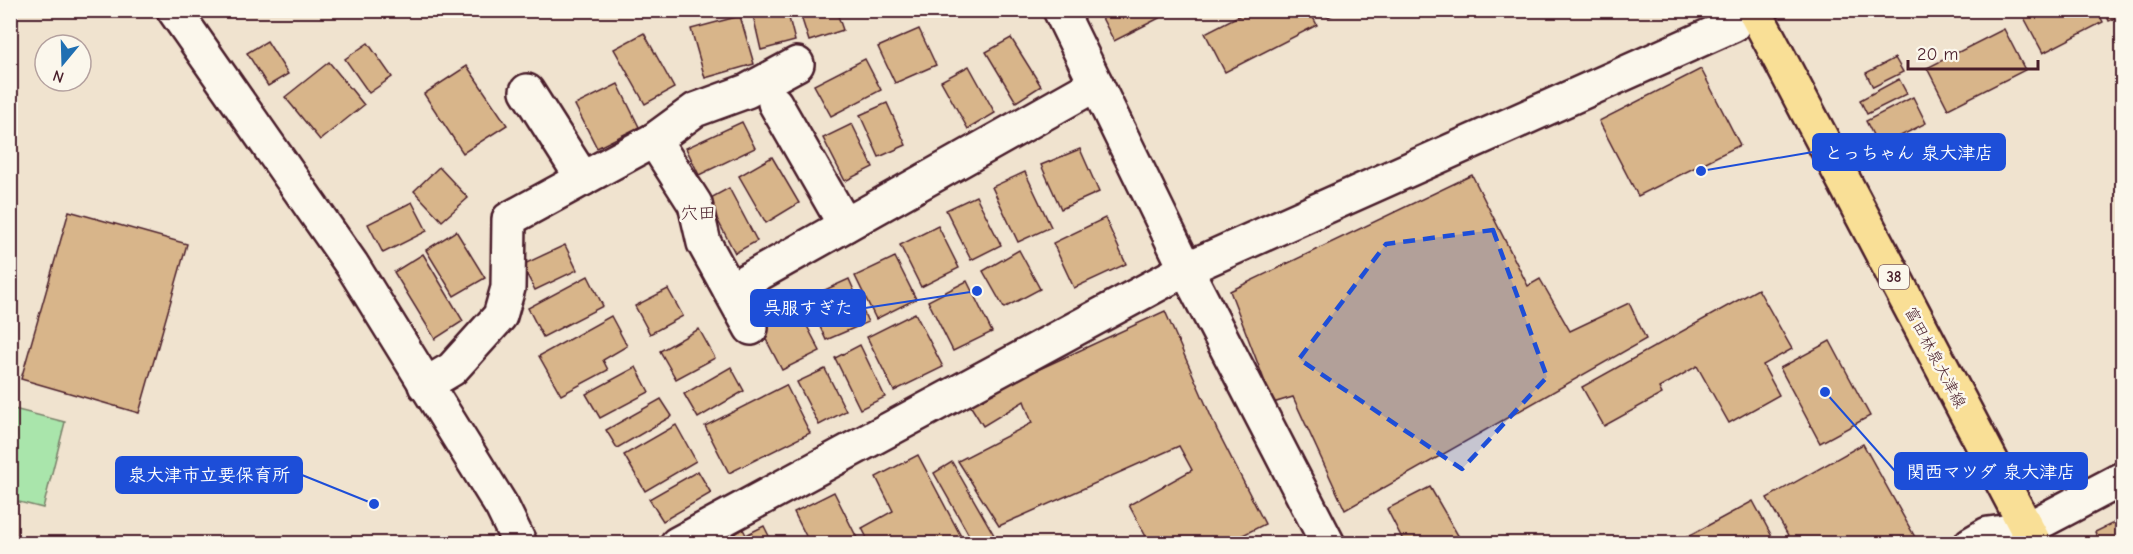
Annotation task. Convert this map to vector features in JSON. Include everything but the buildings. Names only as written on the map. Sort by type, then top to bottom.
[{"type":"main road","name":"富田林泉大津線","points":[[1754,10],[2031,536]]},
{"type":"street","points":[[174,10],[352,266],[502,507],[520,543]]},
{"type":"street","points":[[1060,10],[1186,269],[1328,543]]},
{"type":"street","points":[[677,543],[1186,269],[1733,25],[1735,10]]},
{"type":"street","points":[[425,384],[452,369],[500,316],[508,288],[509,219],[654,140],[695,110],[747,91],[797,64]]},
{"type":"street","points":[[730,290],[1096,84]]},
{"type":"street","points":[[527,91],[583,179]]},
{"type":"street","points":[[775,103],[845,225]]},
{"type":"street","points":[[654,140],[695,204],[704,243],[752,328]]},
{"type":"street","points":[[1971,543],[1988,534],[2031,536],[2122,479]]},
{"type":"highlighted area","points":[[1493,230],[1547,377],[1462,469],[1299,359],[1386,244]]},
{"type":"green space","points":[[10,408],[65,422],[43,508],[11,500]]},
{"type":"place","name":"とっちゃん 泉大津店","points":[[1701,171]]},
{"type":"place","name":"呉服すぎた","points":[[977,291]]},
{"type":"place","name":"関西マツダ 泉大津店","points":[[1825,392]]},
{"type":"place","name":"泉大津市立要保育所","points":[[374,504]]},
{"type":"district","name":"穴田","points":[[698,213]]}]
